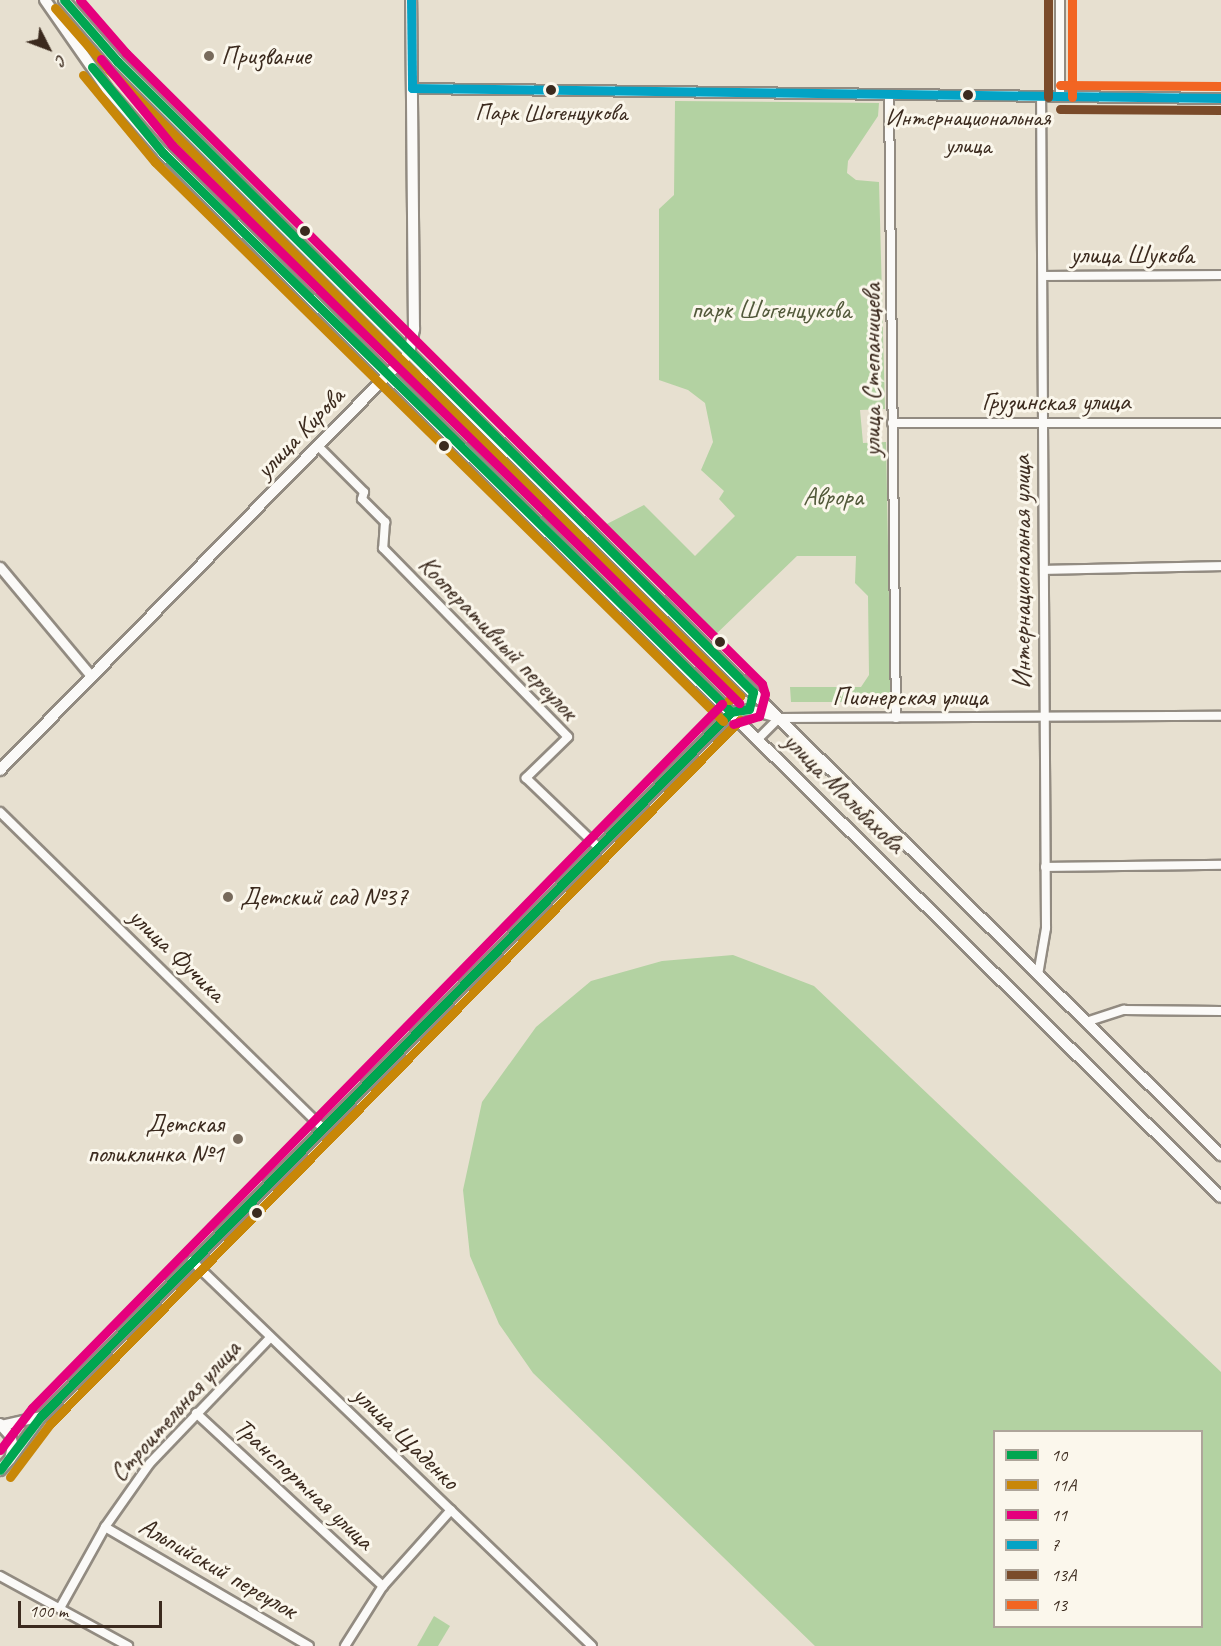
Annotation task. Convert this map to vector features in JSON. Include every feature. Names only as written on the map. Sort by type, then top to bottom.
[{"type":"main road","name":"улица Мальбахова","points":[[45,0],[107,89],[163,153],[1221,1197]]},
{"type":"main road","name":"улица Мальбахова","points":[[64,0],[117,61],[1221,1155]]},
{"type":"main road","points":[[409,352],[414,329],[411,0]]},
{"type":"main road","name":"улица Кирова","points":[[0,770],[409,352]]},
{"type":"main road","points":[[0,1469],[10,1459],[12,1441],[1,1425]]},
{"type":"street","points":[[1060,0],[1060,97]]},
{"type":"street","points":[[412,88],[1221,98]]},
{"type":"street","name":"улица Степанищева","points":[[889,95],[896,718]]},
{"type":"street","name":"Интернациональная улица","points":[[1038,975],[1046,928],[1041,96]]},
{"type":"street","name":"улица Шукова","points":[[1042,276],[1221,275]]},
{"type":"street","name":"Грузинская улица","points":[[892,423],[1221,423]]},
{"type":"street","name":"Кооперативный переулок","points":[[318,446],[364,492],[362,499],[385,522],[383,548],[568,737],[526,778],[598,847]]},
{"type":"street","points":[[1044,570],[1221,566]]},
{"type":"street","points":[[0,567],[92,676]]},
{"type":"street","points":[[748,709],[753,692]]},
{"type":"street","points":[[10,1459],[41,1416],[731,712],[748,709],[780,717],[759,739]]},
{"type":"street","name":"Пионерская улица","points":[[780,717],[1221,716]]},
{"type":"street","name":"улица Фучика","points":[[0,812],[324,1129]]},
{"type":"street","points":[[1045,867],[1221,865]]},
{"type":"street","points":[[1086,1022],[1124,1010],[1221,1011]]},
{"type":"street","name":"улица Щаденко","points":[[192,1261],[592,1646]]},
{"type":"street","name":"Строительная улица","points":[[60,1608],[105,1527],[150,1463],[270,1338]]},
{"type":"street","name":"Транспортная улица","points":[[196,1413],[383,1586]]},
{"type":"street","points":[[1,1425],[41,1416]]},
{"type":"street","points":[[345,1646],[383,1586],[451,1510]]},
{"type":"street","name":"Альпийский переулок","points":[[105,1527],[309,1646]]},
{"type":"street","points":[[0,1576],[128,1646]]},
{"type":"green space","name":"парк Шогенцукова","points":[[675,101],[879,103],[878,116],[848,161],[847,173],[856,180],[879,182],[885,409],[860,410],[863,443],[886,442],[891,702],[791,702],[790,687],[861,687],[869,675],[868,596],[855,583],[856,556],[797,556],[712,638],[599,528],[644,505],[695,556],[735,516],[719,499],[724,491],[701,470],[713,442],[705,403],[688,390],[659,380],[659,209],[674,195]]},
{"type":"green space","points":[[243,200],[387,343],[388,353],[380,356],[233,211],[233,202]]},
{"type":"green space","points":[[413,369],[741,691],[742,702],[730,701],[406,384],[404,379]]},
{"type":"green space","points":[[733,955],[814,986],[1221,1372],[1221,1646],[815,1646],[533,1373],[499,1324],[470,1256],[463,1190],[482,1102],[536,1027],[591,981],[662,961]]},
{"type":"green space","points":[[434,1616],[450,1626],[438,1646],[417,1646]]},
{"type":"transit line","name":"10","points":[[64,0],[117,61],[753,692],[749,709],[731,712]]},
{"type":"transit line","name":"11","points":[[80,0],[126,53],[762,684],[765,694],[759,716],[733,724]]},
{"type":"transit line","name":"7","points":[[411,0],[412,88]]},
{"type":"transit line","name":"13А","points":[[1048,0],[1048,97]]},
{"type":"transit line","name":"13","points":[[1072,0],[1072,97]]},
{"type":"transit line","name":"11А","points":[[55,8],[109,70],[740,696],[729,700]]},
{"type":"transit line","name":"11","points":[[101,59],[172,145],[739,703]]},
{"type":"transit line","name":"10","points":[[92,67],[163,153],[731,712]]},
{"type":"transit line","name":"11А","points":[[83,75],[155,162],[723,721]]},
{"type":"transit line","name":"13","points":[[1060,85],[1221,86]]},
{"type":"transit line","name":"7","points":[[412,88],[1221,98]]},
{"type":"transit line","name":"13А","points":[[1060,109],[1221,110]]},
{"type":"transit line","name":"11","points":[[0,1450],[32,1408],[722,704]]},
{"type":"transit line","name":"10","points":[[0,1470],[41,1416],[731,712]]},
{"type":"transit line","name":"11А","points":[[10,1477],[50,1424],[740,720]]},
{"type":"place","name":"Призвание","points":[[209,56]]},
{"type":"place","name":"Парк Шогенцукова","points":[[551,90]]},
{"type":"place","name":"Интернациональная улица","points":[[968,95]]},
{"type":"place","name":"Детский сад №37","points":[[228,897]]},
{"type":"place","name":"Детская поликлинка №1","points":[[238,1139]]},
{"type":"park label","name":"Аврора","points":[[833,497]]}]
